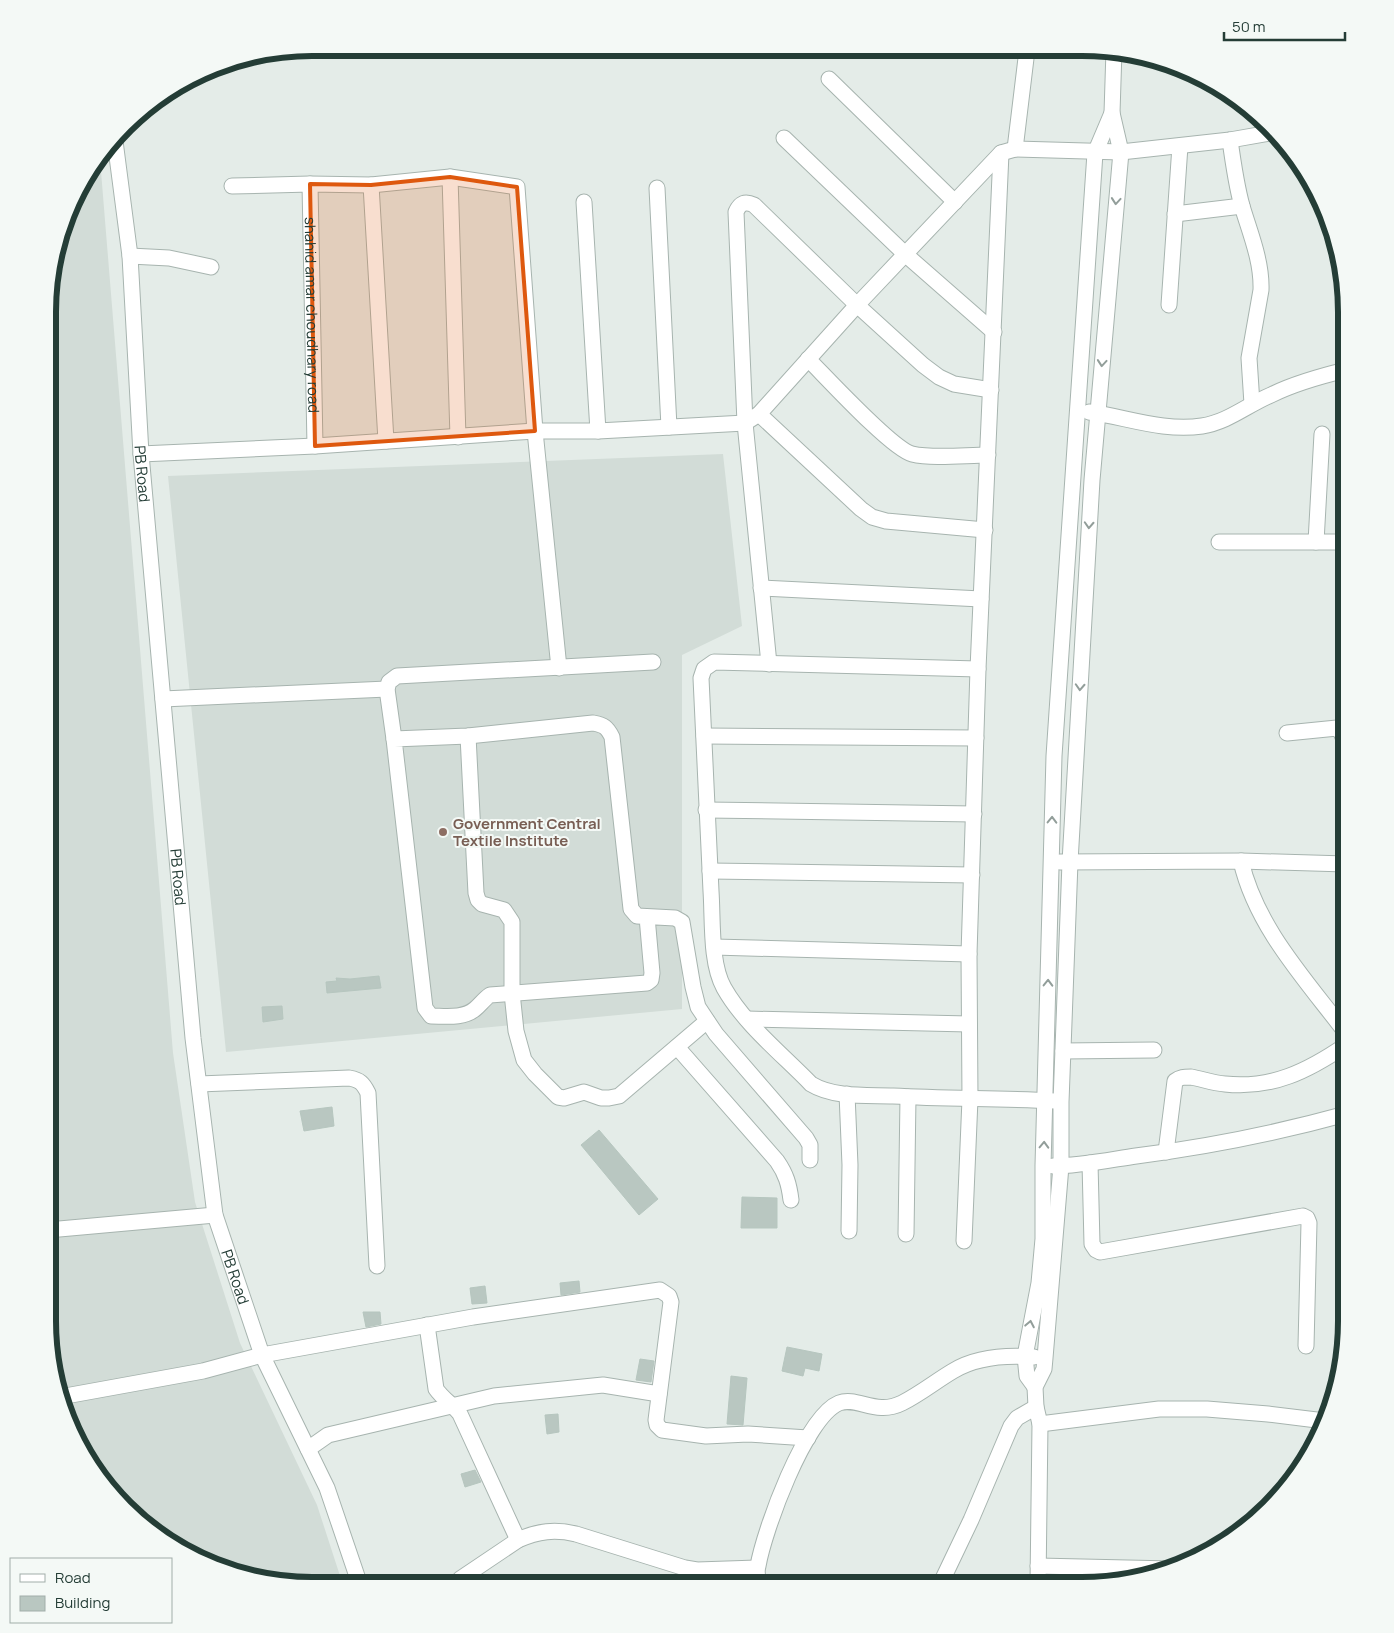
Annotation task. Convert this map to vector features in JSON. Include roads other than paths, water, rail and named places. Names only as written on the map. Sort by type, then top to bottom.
[{"type":"street","points":[[964,1241],[970,1100],[969,954],[978,669],[994,332],[1008,151],[1026,56]]},
{"type":"street","points":[[1038,1577],[1040,1424],[1036,1407],[1035,1387],[1044,1369],[1061,1166],[1066,946],[1075,758],[1092,480],[1120,152],[1112,113],[1114,58]]},
{"type":"street","points":[[829,78],[955,202]]},
{"type":"street","points":[[1035,1387],[1027,1376],[1024,1356],[1042,1261],[1054,756],[1095,153],[1112,113]]},
{"type":"street","points":[[141,454],[315,446],[535,431],[598,431],[745,423],[759,414],[955,202],[1008,151],[1120,152],[1230,140],[1265,134]]},
{"type":"street","points":[[784,138],[906,254],[994,332]]},
{"type":"street","points":[[1230,140],[1238,189],[1261,278],[1261,290],[1249,358],[1252,404]]},
{"type":"street","points":[[1169,305],[1180,146]]},
{"type":"street","name":"PB Road","points":[[117,148],[130,256],[141,454],[193,1038],[215,1216],[262,1355],[327,1488],[357,1577]]},
{"type":"street","points":[[450,177],[458,437]]},
{"type":"street","points":[[232,186],[371,185],[450,177],[517,187],[535,431],[558,668]]},
{"type":"street","name":"shahid amar choudhary road","points":[[310,184],[315,446]]},
{"type":"street","points":[[371,185],[386,441]]},
{"type":"street","points":[[657,188],[669,428]]},
{"type":"street","points":[[584,202],[598,431]]},
{"type":"street","points":[[769,664],[745,423],[736,212],[738,207],[748,202],[754,205],[857,306],[939,377],[954,384],[991,390]]},
{"type":"street","points":[[1175,214],[1242,206]]},
{"type":"street","points":[[130,256],[169,258],[211,267]]},
{"type":"street","points":[[808,359],[889,439],[910,454],[988,455]]},
{"type":"street","points":[[1078,411],[1159,426],[1200,426],[1228,419],[1252,404],[1302,382],[1338,372]]},
{"type":"street","points":[[759,414],[860,509],[872,517],[886,521],[985,530]]},
{"type":"street","points":[[1316,542],[1322,434]]},
{"type":"street","points":[[1218,542],[1338,542]]},
{"type":"street","points":[[761,588],[982,599]]},
{"type":"street","points":[[647,917],[652,973],[651,980],[647,984],[490,995],[474,1010],[461,1016],[431,1016],[425,1008],[387,689],[389,682],[397,676],[653,662]]},
{"type":"street","points":[[978,669],[714,662],[704,669],[701,678],[706,810],[714,947],[718,974],[724,988],[747,1019],[811,1084],[822,1090],[847,1094],[1061,1102]]},
{"type":"street","points":[[163,699],[387,689]]},
{"type":"street","points":[[394,739],[468,736],[593,723],[602,724],[608,728],[612,738],[629,903],[633,914],[647,917],[675,918],[682,922],[695,998],[707,1022],[806,1138],[810,1145],[810,1160]]},
{"type":"street","points":[[1287,733],[1338,729]]},
{"type":"street","points":[[468,736],[476,892],[478,900],[482,904],[504,910],[510,917],[512,927],[512,993],[516,1031],[524,1060],[539,1080],[558,1096],[564,1098],[584,1092],[601,1098],[619,1096],[707,1022]]},
{"type":"street","points":[[704,736],[976,738]]},
{"type":"street","points":[[1054,756],[1075,758]]},
{"type":"street","points":[[706,810],[974,814]]},
{"type":"street","points":[[1051,862],[1241,861],[1338,864]]},
{"type":"street","points":[[1241,861],[1248,886],[1260,914],[1298,971],[1338,1023]]},
{"type":"street","points":[[710,871],[972,875]]},
{"type":"street","points":[[1049,945],[1066,946]]},
{"type":"street","points":[[714,947],[969,954]]},
{"type":"street","points":[[747,1019],[969,1024]]},
{"type":"street","points":[[1048,1030],[1064,1029]]},
{"type":"street","points":[[677,1047],[777,1161],[788,1180],[791,1200]]},
{"type":"street","points":[[1063,1051],[1154,1050]]},
{"type":"street","points":[[1166,1152],[1174,1081],[1184,1077],[1191,1077],[1235,1085],[1271,1082],[1312,1067],[1338,1050]]},
{"type":"street","points":[[199,1084],[349,1078],[357,1079],[362,1083],[368,1093],[377,1266]]},
{"type":"street","points":[[847,1094],[850,1165],[849,1231]]},
{"type":"street","points":[[906,1234],[908,1097]]},
{"type":"street","points":[[1043,1166],[1090,1163],[1166,1152],[1297,1127],[1338,1116]]},
{"type":"street","points":[[1090,1163],[1092,1244],[1100,1252],[1303,1216],[1307,1218],[1309,1223],[1306,1346]]},
{"type":"street","points":[[56,1229],[215,1216]]},
{"type":"street","points":[[68,1396],[203,1371],[262,1355],[427,1325],[513,1310],[660,1290],[670,1296],[671,1302],[656,1420],[662,1430],[695,1435],[748,1434],[808,1438]]},
{"type":"street","points":[[427,1325],[436,1389],[440,1396],[454,1406],[460,1414],[518,1540]]},
{"type":"street","points":[[758,1577],[757,1568],[780,1494],[817,1422],[830,1408],[845,1401],[881,1408],[890,1407],[900,1404],[965,1365],[990,1359],[1024,1356],[1045,1358]]},
{"type":"street","points":[[308,1449],[328,1435],[494,1396],[588,1385],[617,1386],[659,1394]]},
{"type":"street","points":[[944,1577],[971,1520],[1011,1426],[1017,1418],[1036,1407]]},
{"type":"street","points":[[1040,1424],[1159,1409],[1207,1409],[1317,1420]]},
{"type":"street","points":[[463,1577],[518,1540],[539,1532],[560,1530],[685,1568],[704,1570],[757,1568]]},
{"type":"street","points":[[1038,1566],[1146,1568]]},
{"type":"place","name":"Government Central Textile Institute","points":[[443,832]]}]
